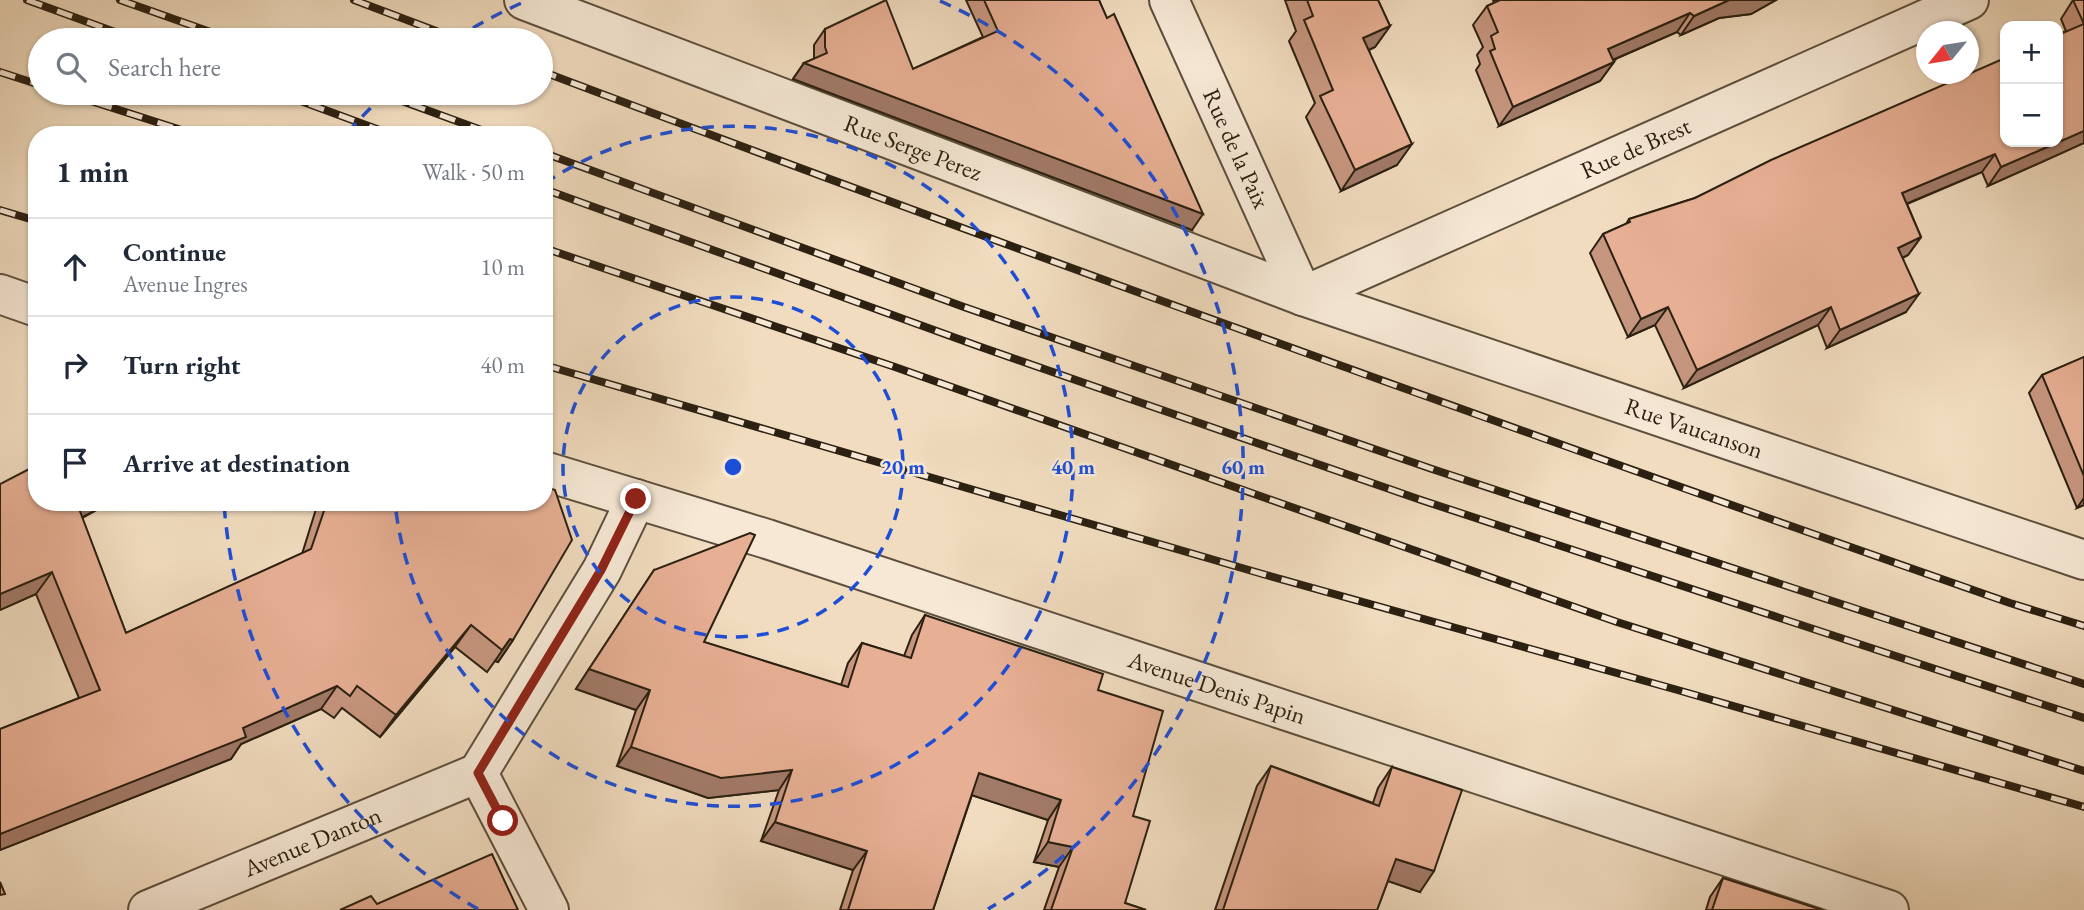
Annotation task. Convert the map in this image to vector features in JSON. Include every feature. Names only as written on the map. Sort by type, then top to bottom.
[{"type":"street","name":"Rue Serge Perez","points":[[524,0],[1303,296]]},
{"type":"street","name":"Rue de la Paix","points":[[1169,0],[1303,296]]},
{"type":"street","name":"Rue de Brest","points":[[1303,296],[1969,0]]},
{"type":"street","points":[[0,294],[28,304]]},
{"type":"street","name":"Rue Vaucanson","points":[[1303,296],[2084,560]]},
{"type":"street","name":"Avenue Denis Papin","points":[[553,474],[793,547],[1889,910]]},
{"type":"street","points":[[556,907],[478,773],[601,570],[636,499]]},
{"type":"street","name":"Avenue Danton","points":[[148,910],[478,773]]},
{"type":"building","points":[[886,0],[913,69],[998,31],[984,0],[1099,0],[1107,18],[1114,14],[1203,214],[804,63],[827,53],[825,29]]},
{"type":"building","points":[[1307,0],[1378,0],[1390,26],[1363,38],[1412,144],[1355,170],[1320,96],[1333,90],[1304,20],[1313,16]]},
{"type":"building","points":[[1500,0],[1729,0],[1694,16],[1690,13],[1608,49],[1614,62],[1513,107],[1490,51],[1495,49],[1491,36],[1498,32],[1487,6]]},
{"type":"building","points":[[2073,0],[2084,0],[2084,24]]},
{"type":"building","points":[[2084,24],[2084,131],[2063,140],[2063,84],[2063,33]]},
{"type":"building","points":[[2000,60],[2000,147],[2047,147],[2001,167],[1995,154],[1902,193],[1921,237],[1898,248],[1919,294],[1840,330],[1831,307],[1697,370],[1668,307],[1641,319],[1603,234],[1630,222],[1629,219],[1695,198],[1771,160],[1945,84],[1979,84],[1979,69]]},
{"type":"building","points":[[2084,357],[2084,476],[2042,375]]},
{"type":"building","points":[[28,470],[28,511],[80,511],[126,633],[311,549],[324,511],[553,511],[553,489],[572,540],[513,640],[510,639],[502,650],[471,625],[396,715],[357,686],[350,696],[337,686],[243,728],[246,737],[0,834],[0,729],[100,690],[52,572],[0,594],[0,484]]},
{"type":"building","points":[[750,533],[755,535],[704,642],[848,687],[862,643],[911,658],[925,615],[1103,674],[1098,690],[1163,711],[1133,816],[1150,821],[1125,903],[1146,910],[1051,910],[1073,847],[1048,842],[1061,800],[979,773],[933,910],[848,910],[867,851],[775,822],[792,770],[721,778],[631,747],[650,690],[589,669],[654,570]]},
{"type":"building","points":[[1271,766],[1379,806],[1392,767],[1462,790],[1434,871],[1396,859],[1377,910],[1223,910]]},
{"type":"building","points":[[492,854],[518,910],[340,910],[371,896],[377,904]]},
{"type":"building","points":[[1723,878],[1822,910],[1712,910]]},
{"type":"building","points":[[0,882],[5,894],[0,895]]},
{"type":"railway","points":[[27,0],[104,28]]},
{"type":"railway","points":[[120,0],[199,28]]},
{"type":"railway","points":[[354,0],[428,28]]},
{"type":"railway","points":[[0,72],[28,81]]},
{"type":"railway","points":[[553,75],[907,208],[1457,408],[2010,603],[2084,626]]},
{"type":"railway","points":[[103,105],[169,126]]},
{"type":"railway","points":[[312,105],[369,126]]},
{"type":"railway","points":[[413,105],[470,126]]},
{"type":"railway","points":[[553,156],[964,307],[1432,469],[2084,684]]},
{"type":"railway","points":[[553,192],[978,346],[1421,500],[2084,718]]},
{"type":"railway","points":[[0,210],[28,218]]},
{"type":"railway","points":[[553,251],[895,367],[1617,622],[2084,771]]},
{"type":"railway","points":[[553,368],[1266,575],[2084,807]]},
{"type":"route","points":[[503,821],[478,773],[601,570],[636,499]]}]
